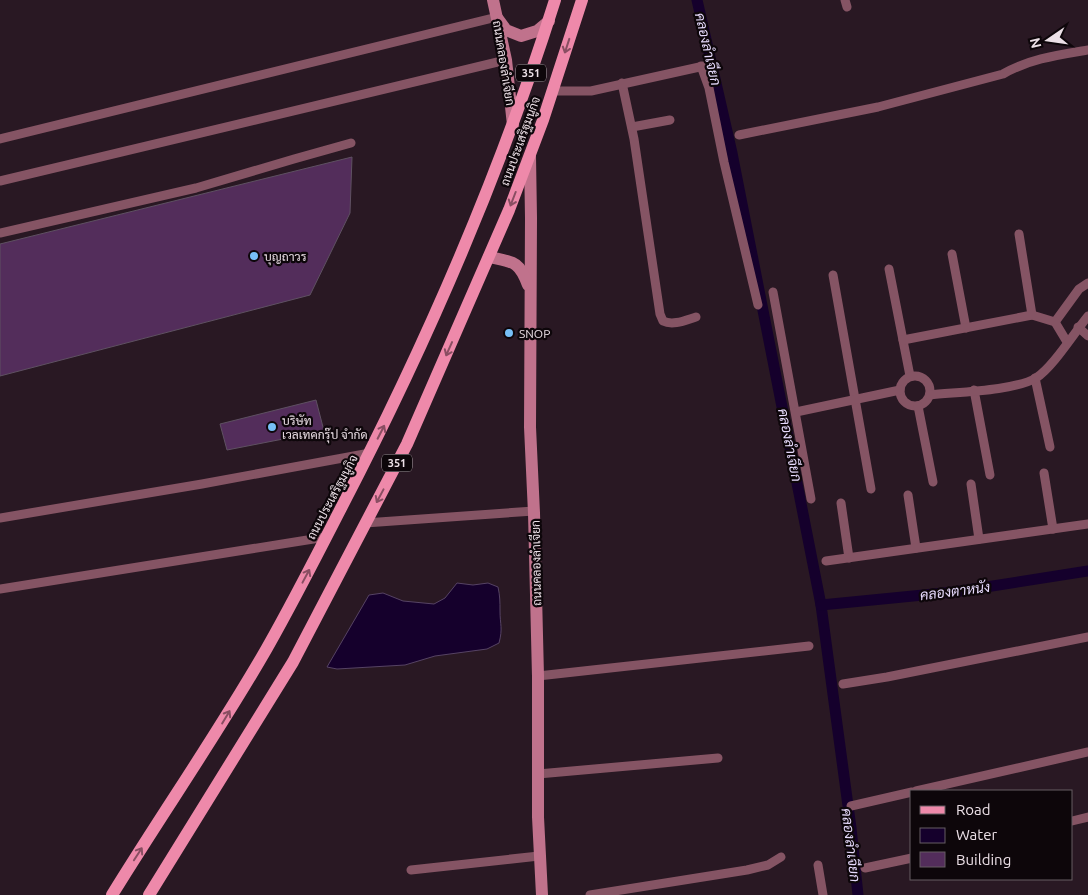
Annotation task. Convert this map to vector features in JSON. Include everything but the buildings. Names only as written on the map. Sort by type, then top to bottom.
[{"type":"main road","name":"ถนนประเสริฐมนูกิจ","points":[[112,895],[221,726],[268,646],[370,453],[453,276],[514,125],[555,0]]},
{"type":"main road","name":"ถนนประเสริฐมนูกิจ","points":[[149,895],[293,662],[407,444],[489,257],[530,156],[582,0]]},
{"type":"street","name":"ถนนคลองลำเจียก","points":[[493,0],[506,60],[514,125]]},
{"type":"street","points":[[0,139],[497,17],[506,30],[520,36],[537,31],[549,21]]},
{"type":"street","points":[[739,135],[878,107],[1003,74],[1033,60],[1088,50]]},
{"type":"street","points":[[0,181],[506,60]]},
{"type":"street","points":[[553,91],[591,90],[706,65],[724,162],[758,305]]},
{"type":"street","points":[[622,83],[632,127],[660,314],[663,322],[668,323],[696,317]]},
{"type":"street","points":[[632,127],[670,120]]},
{"type":"street","points":[[0,233],[196,188],[294,158],[351,144]]},
{"type":"street","points":[[530,156],[531,292]]},
{"type":"street","points":[[1019,234],[1032,315]]},
{"type":"street","points":[[952,254],[966,328]]},
{"type":"street","name":"ถนนคลองลำเจียก","points":[[489,257],[516,263],[524,272],[531,292],[530,427],[538,676],[539,856],[542,895]]},
{"type":"street","points":[[889,269],[910,376]]},
{"type":"street","points":[[833,275],[871,489]]},
{"type":"street","points":[[1055,322],[1079,289],[1088,282]]},
{"type":"street","points":[[773,292],[811,499]]},
{"type":"street","points":[[903,340],[1032,315],[1055,322],[1067,342]]},
{"type":"street","points":[[930,395],[1000,388],[1035,378],[1047,368],[1088,316]]},
{"type":"street","points":[[1078,327],[1088,336]]},
{"type":"street","points":[[914,375],[924,378],[929,385],[930,395],[925,402],[918,406],[905,402],[900,390],[903,382],[914,375]]},
{"type":"street","points":[[1035,378],[1050,447]]},
{"type":"street","points":[[796,412],[900,390]]},
{"type":"street","points":[[974,390],[990,475]]},
{"type":"street","points":[[918,406],[933,482]]},
{"type":"street","points":[[0,518],[370,453]]},
{"type":"street","points":[[1044,473],[1052,530]]},
{"type":"street","points":[[971,484],[979,539]]},
{"type":"street","points":[[908,495],[916,548]]},
{"type":"street","points":[[841,503],[849,558]]},
{"type":"street","points":[[365,523],[534,511]]},
{"type":"street","points":[[826,561],[1088,524]]},
{"type":"street","points":[[0,589],[326,537]]},
{"type":"street","points":[[843,684],[1088,637]]},
{"type":"street","points":[[538,676],[809,646]]},
{"type":"street","points":[[920,790],[1088,752]]},
{"type":"street","points":[[538,774],[718,758]]},
{"type":"street","points":[[851,806],[910,792]]},
{"type":"street","points":[[1073,821],[1088,818]]},
{"type":"street","points":[[411,870],[539,856]]},
{"type":"street","points":[[590,895],[747,870],[768,865],[781,857]]},
{"type":"street","points":[[866,868],[910,858]]},
{"type":"street","points":[[818,866],[823,895]]},
{"type":"water","points":[[457,583],[473,585],[488,583],[498,587],[501,630],[499,643],[487,649],[435,656],[405,665],[337,669],[327,667],[369,595],[383,593],[403,601],[434,604],[445,598]]},
{"type":"waterway","name":"คลองลำเจียก","points":[[697,0],[732,153],[821,605],[851,828],[858,895]]},
{"type":"waterway","name":"คลองตาหนัง","points":[[821,605],[954,592],[1088,571]]},
{"type":"place","name":"บุญถาวร","points":[[254,256]]},
{"type":"place","name":"SNOP","points":[[509,333]]},
{"type":"place","name":"บริษัท เวลเทคกรุ๊ป จำกัด","points":[[272,427]]}]
